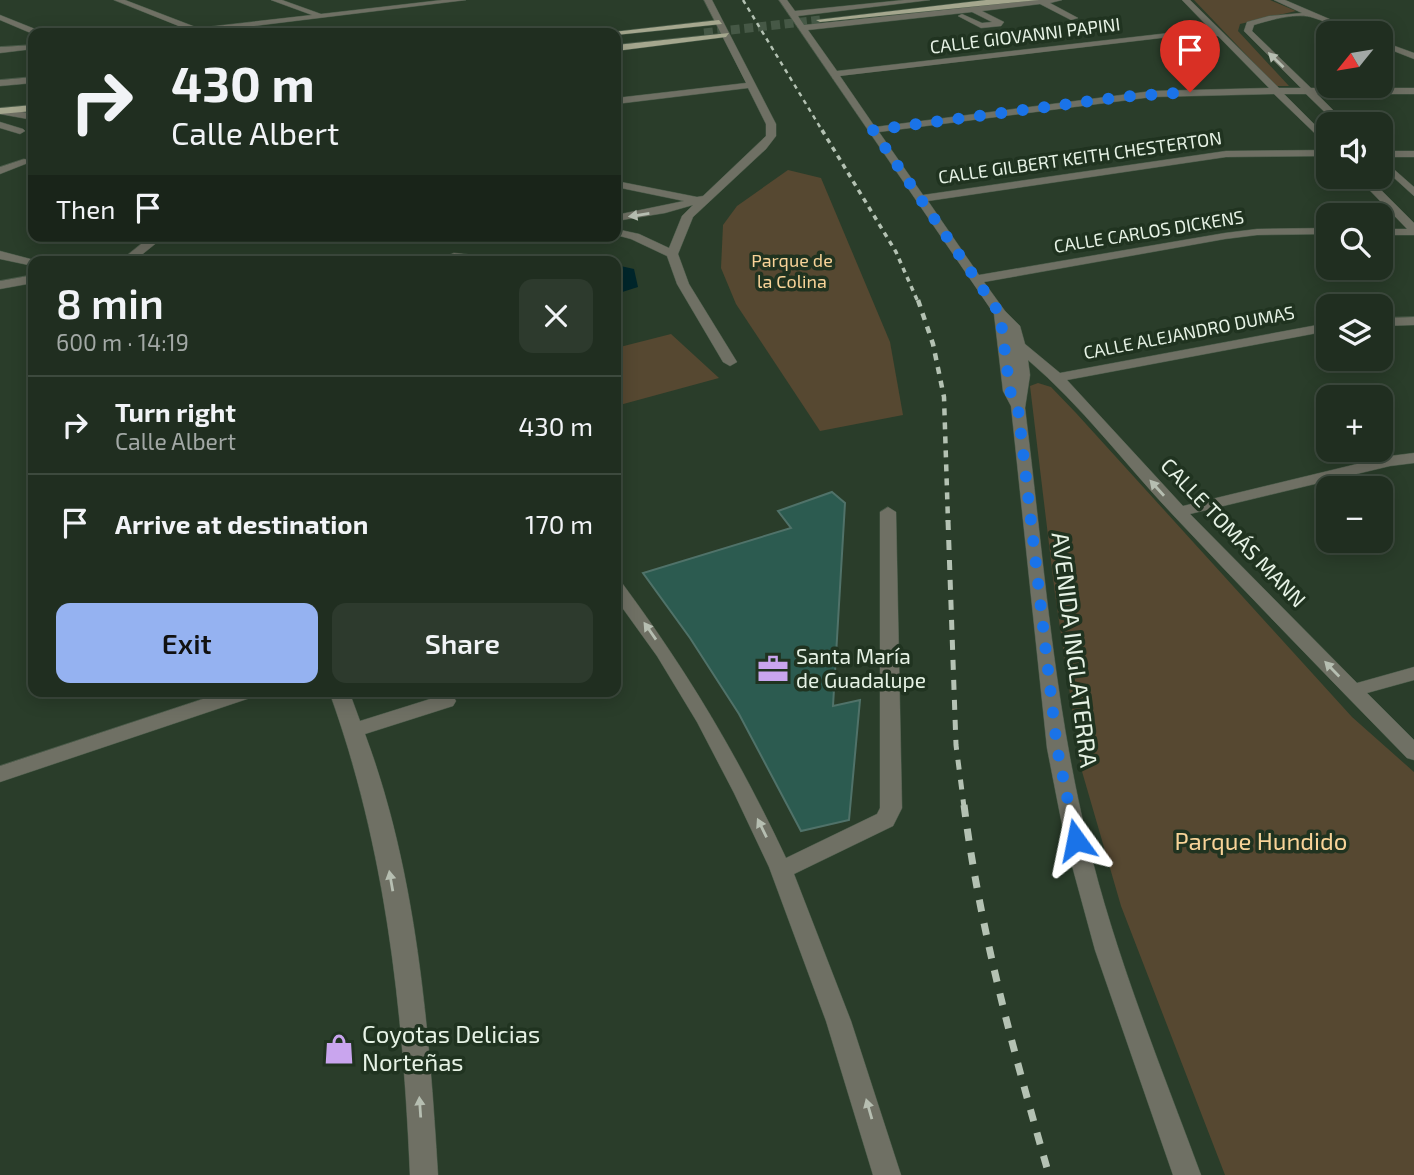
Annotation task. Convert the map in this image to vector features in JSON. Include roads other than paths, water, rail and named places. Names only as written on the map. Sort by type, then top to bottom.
[{"type":"main road","points":[[891,11],[961,0]]},
{"type":"main road","points":[[817,19],[1007,0]]},
{"type":"main road","points":[[891,11],[1038,1]]},
{"type":"main road","points":[[891,11],[974,4]]},
{"type":"main road","points":[[621,32],[719,22]]},
{"type":"main road","points":[[621,37],[701,31],[621,44]]},
{"type":"main road","points":[[621,45],[726,35]]},
{"type":"main road","points":[[1,111],[28,108]]},
{"type":"street","points":[[118,0],[192,28]]},
{"type":"street","points":[[275,0],[324,16]]},
{"type":"street","points":[[232,28],[462,0]]},
{"type":"street","points":[[708,0],[771,124],[771,136],[762,147],[688,216],[672,254],[682,284],[730,362]]},
{"type":"street","name":"AVENIDA INGLATERRA","points":[[783,0],[1000,314],[1013,326],[1023,375],[1018,408],[1057,748],[1076,840],[1107,950],[1187,1175]]},
{"type":"street","points":[[793,14],[926,0]]},
{"type":"street","points":[[802,28],[974,4],[1058,0]]},
{"type":"street","points":[[1186,0],[1316,131]]},
{"type":"street","points":[[1278,0],[1328,21]]},
{"type":"street","points":[[1038,1],[1074,18]]},
{"type":"street","points":[[962,16],[981,26],[1001,24],[974,4]]},
{"type":"street","points":[[1311,14],[1263,19],[1250,24],[1247,29],[1251,36],[1330,112]]},
{"type":"street","points":[[0,17],[28,29]]},
{"type":"street","name":"CALLE GIOVANNI PAPINI","points":[[834,74],[1178,34],[1220,34]]},
{"type":"street","points":[[0,50],[28,47]]},
{"type":"street","points":[[1393,48],[1414,56]]},
{"type":"street","points":[[0,83],[28,80]]},
{"type":"street","points":[[621,100],[753,85]]},
{"type":"street","points":[[873,130],[1152,94],[1276,90],[1414,91]]},
{"type":"street","points":[[1,111],[28,116]]},
{"type":"street","points":[[0,125],[20,131]]},
{"type":"street","name":"CALLE GILBERT KEITH CHESTERTON","points":[[921,199],[1226,154],[1316,153]]},
{"type":"street","points":[[1393,154],[1414,154]]},
{"type":"street","points":[[0,171],[27,161]]},
{"type":"street","points":[[1393,173],[1414,193]]},
{"type":"street","points":[[621,185],[697,201]]},
{"type":"street","points":[[1374,189],[1414,231]]},
{"type":"street","points":[[621,217],[656,212],[709,197]]},
{"type":"street","name":"CALLE CARLOS DICKENS","points":[[977,279],[1225,236],[1316,231]]},
{"type":"street","points":[[1393,232],[1414,231]]},
{"type":"street","points":[[621,233],[635,236],[672,254]]},
{"type":"street","points":[[133,256],[151,242]]},
{"type":"street","points":[[0,255],[28,261]]},
{"type":"street","points":[[0,285],[28,280]]},
{"type":"street","name":"AVENIDA INGLATERRA","points":[[1000,314],[1010,391],[1018,408]]},
{"type":"street","points":[[1393,322],[1414,321]]},
{"type":"street","name":"CALLE ALEJANDRO DUMAS","points":[[1057,378],[1316,329]]},
{"type":"street","name":"CALLE TOMÁS MANN","points":[[1019,346],[1057,378],[1179,512],[1414,753]]},
{"type":"street","points":[[1179,512],[1390,461],[1414,458]]},
{"type":"street","points":[[780,871],[885,820],[891,808],[888,512]]},
{"type":"street","points":[[621,594],[684,680],[727,757],[780,871],[861,1084],[887,1175]]},
{"type":"street","points":[[1352,691],[1414,673]]},
{"type":"street","points":[[0,774],[231,697]]},
{"type":"street","points":[[341,697],[354,730],[378,815],[400,930],[410,998],[424,1175]]},
{"type":"street","points":[[354,730],[446,701]]},
{"type":"water","points":[[621,266],[634,269],[638,287],[621,292]]},
{"type":"tunnel","points":[[704,33],[820,20]]},
{"type":"railway","points":[[743,0],[823,132]]},
{"type":"railway","points":[[822,130],[896,252],[918,302]]},
{"type":"railway","points":[[918,300],[933,344],[944,397],[948,522]]},
{"type":"railway","points":[[948,520],[956,745],[964,807]]},
{"type":"railway","points":[[964,805],[989,945],[1011,1038],[1049,1175]]},
{"type":"place","name":"Santa María de Guadalupe","points":[[773,669]]},
{"type":"place","name":"Coyotas Delicias Norteñas","points":[[339,1049]]},
{"type":"park label","name":"Parque de la Colina","points":[[792,271]]},
{"type":"park label","name":"Parque Hundido","points":[[1261,842]]}]
